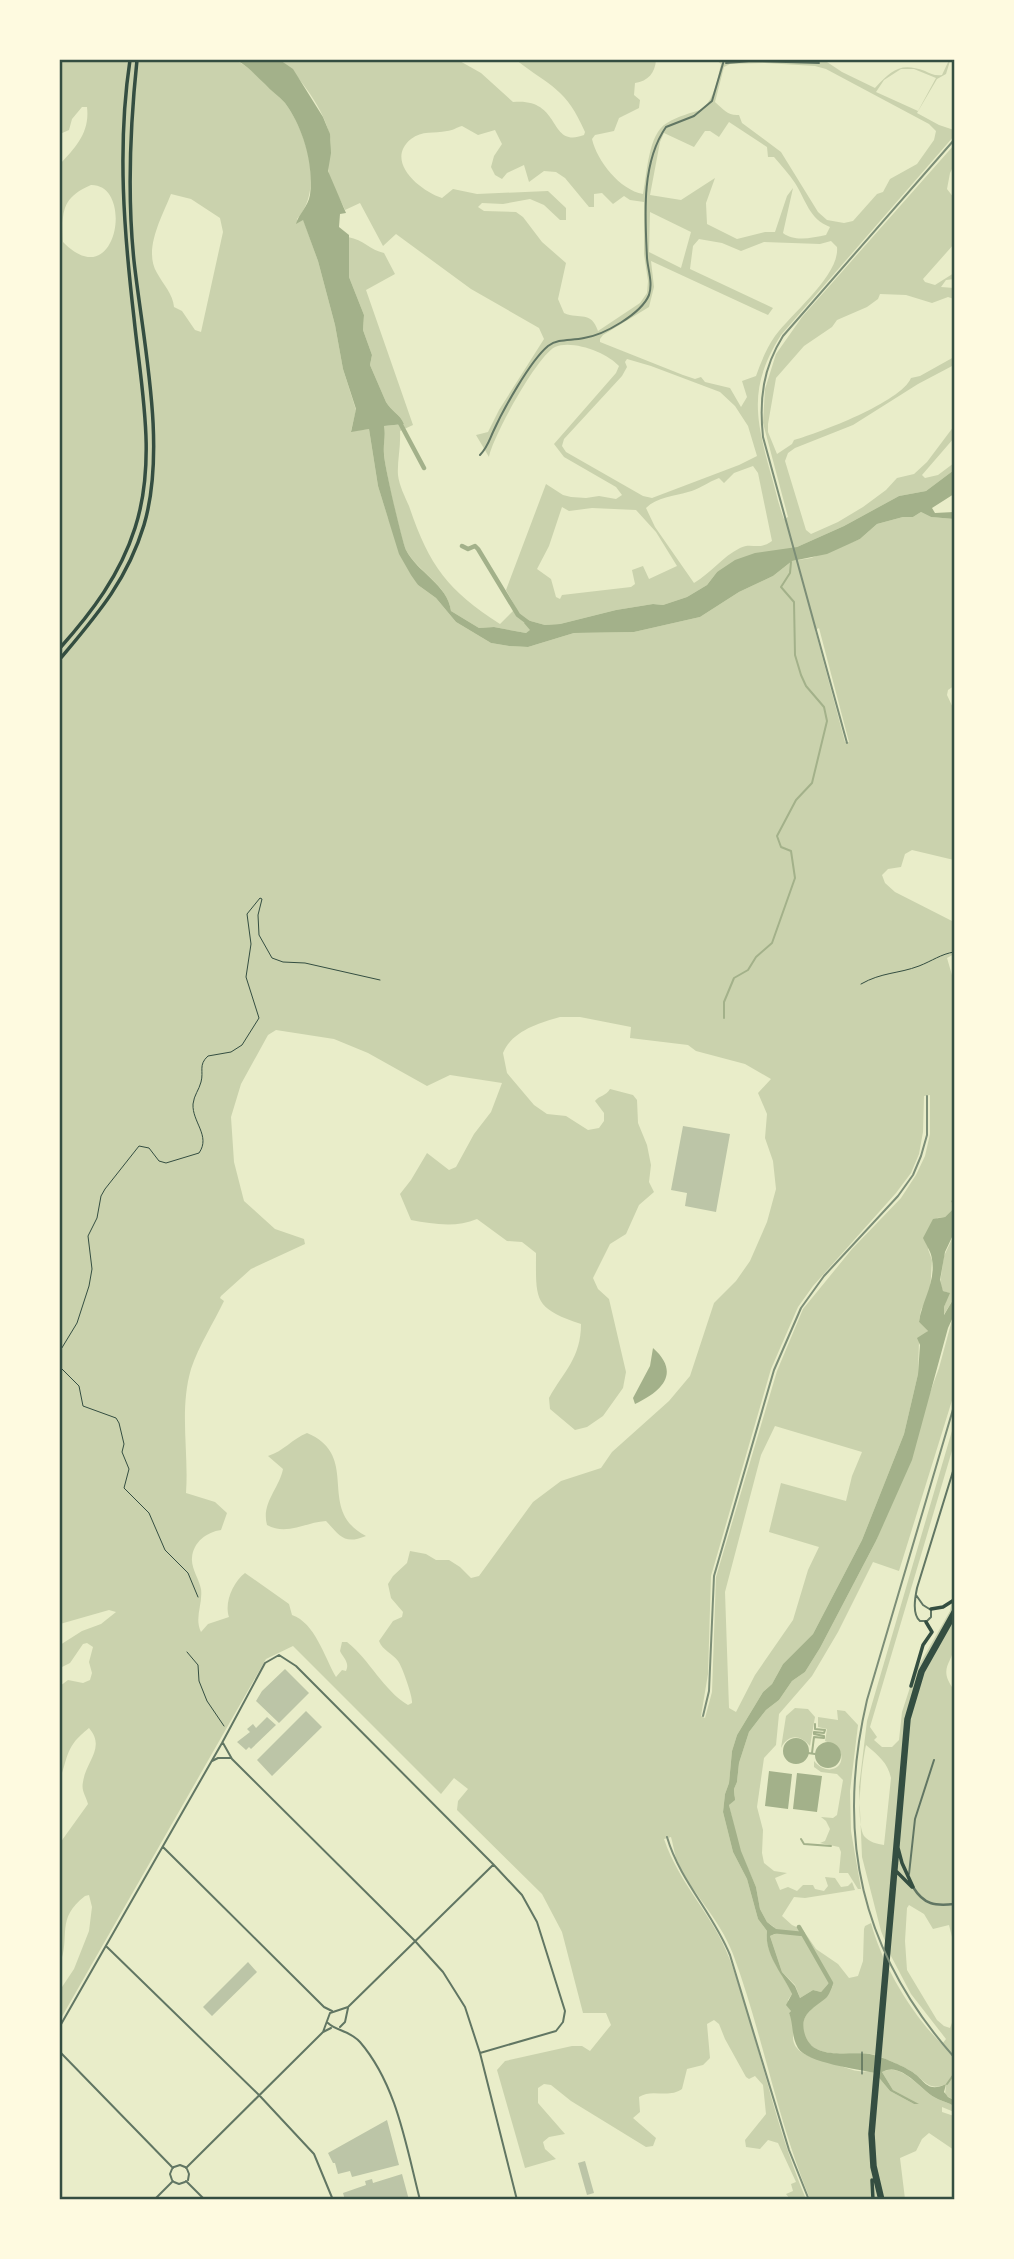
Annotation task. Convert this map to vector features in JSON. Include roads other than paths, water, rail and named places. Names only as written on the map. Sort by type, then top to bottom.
[{"type":"highway","points":[[60,648],[91,612],[118,569],[135,528],[142,496],[146,455],[144,401],[126,249],[122,184],[125,94],[130,60]]},
{"type":"highway","points":[[60,659],[97,616],[118,585],[140,537],[149,505],[154,443],[132,226],[130,127],[137,60]]},
{"type":"highway","points":[[931,1609],[943,1607],[954,1600]]},
{"type":"highway","points":[[909,1701],[926,1659],[954,1611]]},
{"type":"highway","points":[[873,2200],[872,2134],[888,1930],[911,1710],[923,1672],[954,1617]]},
{"type":"highway","points":[[885,1978],[904,1733],[911,1689],[923,1645],[932,1632],[926,1622]]},
{"type":"highway","points":[[896,1847],[911,1886]]},
{"type":"highway","points":[[896,1871],[908,1873]]},
{"type":"highway","points":[[896,1871],[911,1886]]},
{"type":"highway","points":[[893,1887],[899,1883],[911,1886]]},
{"type":"highway","points":[[872,2134],[882,2198]]},
{"type":"highway","points":[[872,2167],[882,2198]]},
{"type":"street","points":[[480,455],[486,449],[514,394],[541,353],[561,340],[600,334],[638,309],[648,298],[651,288],[647,257],[647,185],[653,154],[666,127],[694,116],[712,101],[724,61],[819,63]]},
{"type":"street","points":[[916,1595],[923,1605],[931,1609],[931,1617],[926,1622],[916,1618],[916,1595],[954,1468]]},
{"type":"street","points":[[916,1609],[923,1605]]},
{"type":"street","points":[[60,2026],[265,1663],[279,1655],[296,1666],[494,1864],[522,1895],[537,1922],[565,2011],[564,2022],[556,2031],[480,2053]]},
{"type":"street","points":[[222,1743],[232,1759],[415,1941],[455,1989],[465,2007],[480,2053],[517,2200]]},
{"type":"street","points":[[211,1762],[218,1758],[232,1759]]},
{"type":"street","points":[[908,1873],[915,1819],[934,1760]]},
{"type":"street","points":[[162,1846],[324,2007],[332,2011]]},
{"type":"street","points":[[323,2032],[328,2015],[332,2011],[348,2007],[494,1864]]},
{"type":"street","points":[[911,1886],[927,1903],[954,1904]]},
{"type":"street","points":[[107,1946],[259,2095],[314,2154],[333,2200]]},
{"type":"street","points":[[324,2007],[328,2015]]},
{"type":"street","points":[[339,2028],[344,2025],[348,2007]]},
{"type":"street","points":[[338,2010],[346,2017]]},
{"type":"street","points":[[327,2020],[332,2027]]},
{"type":"street","points":[[186,2168],[323,2032],[332,2027],[349,2032],[379,2068],[388,2087],[420,2200]]},
{"type":"street","points":[[60,2052],[173,2168]]},
{"type":"street","points":[[180,2165],[186,2168],[189,2176],[186,2181],[179,2184],[173,2181],[170,2174],[173,2168],[180,2165]]},
{"type":"street","points":[[154,2200],[173,2181]]},
{"type":"street","points":[[186,2181],[205,2200]]},
{"type":"waterway","points":[[400,423],[424,468]]},
{"type":"waterway","points":[[462,546],[468,549],[475,546],[478,549],[518,615],[530,624]]},
{"type":"waterway","points":[[724,1018],[724,1002],[734,978],[748,970],[756,957],[772,943],[795,878],[791,851],[781,847],[777,836],[796,800],[812,783],[827,721],[824,707],[806,686],[795,655],[794,602],[781,587],[790,573],[791,562]]},
{"type":"waterway","points":[[812,1753],[814,1737],[824,1738],[814,1732],[824,1733],[825,1730],[815,1729],[815,1724]]},
{"type":"waterway","points":[[808,1753],[815,1754]]},
{"type":"waterway","points":[[801,1839],[804,1844],[831,1846]]},
{"type":"waterway","points":[[799,1927],[831,1983],[829,1988]]},
{"type":"waterway","points":[[773,1931],[803,1934]]},
{"type":"waterway","points":[[947,2084],[954,2074]]},
{"type":"railway","points":[[847,743],[763,437],[764,384],[771,360],[783,336],[954,140]]},
{"type":"railway","points":[[703,1716],[709,1691],[714,1576],[774,1370],[801,1308],[824,1276],[898,1196],[913,1175],[927,1135],[927,1096]]},
{"type":"railway","points":[[954,1406],[867,1700],[858,1750],[854,1799],[856,1845],[864,1890],[877,1934],[897,1976],[922,2017],[954,2057]]},
{"type":"railway","points":[[667,1837],[688,1883],[715,1925],[730,1955],[789,2150],[809,2200]]}]
